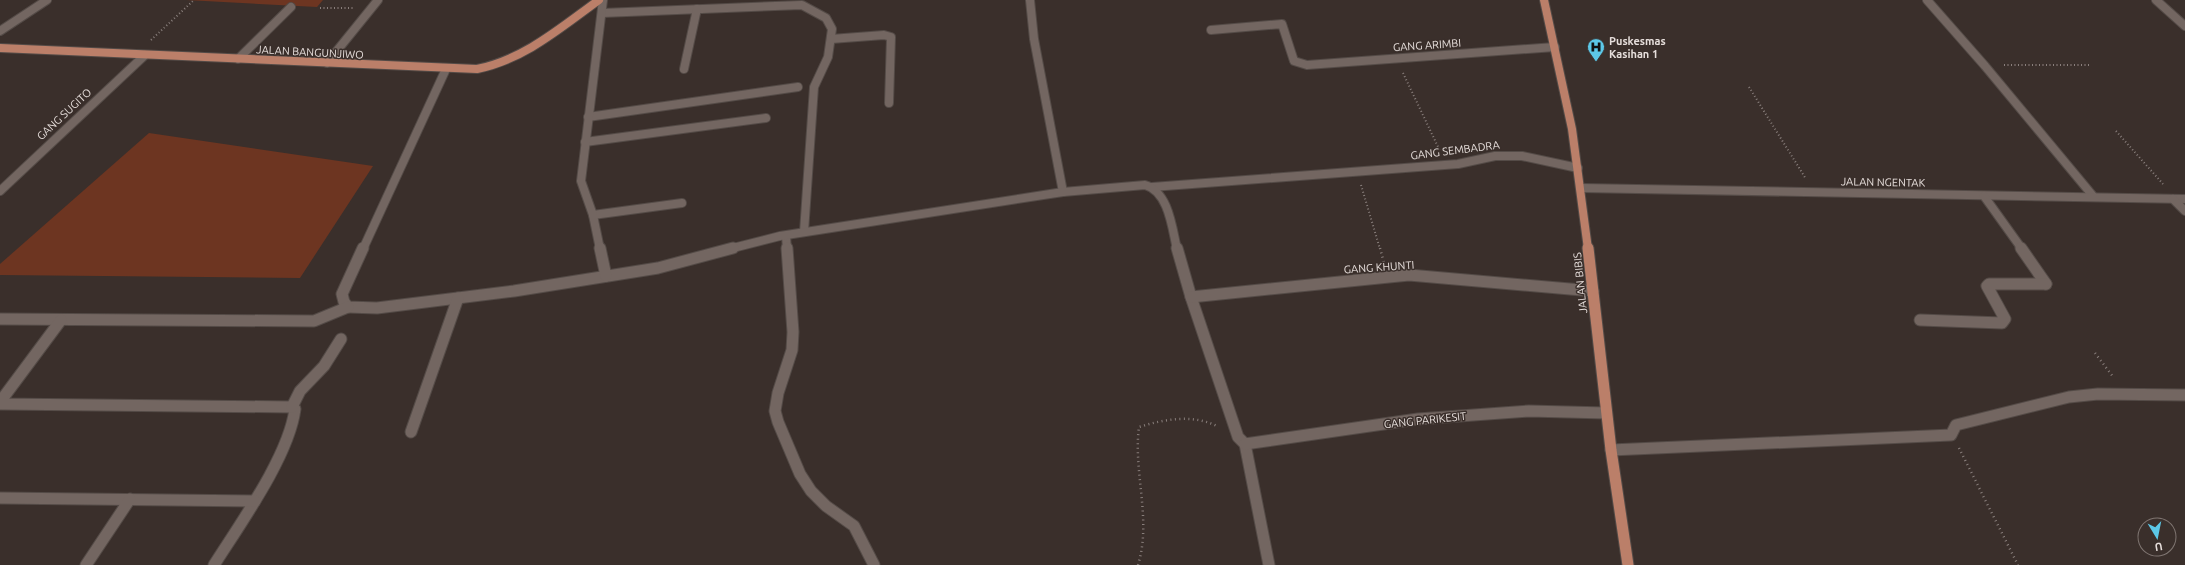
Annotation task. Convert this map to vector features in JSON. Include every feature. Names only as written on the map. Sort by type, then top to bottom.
[{"type":"main road","name":"JALAN BANGUNJIWO","points":[[0,48],[446,69],[478,69],[505,62],[528,50],[599,0]]},
{"type":"main road","name":"JALAN BIBIS","points":[[1544,0],[1555,47],[1581,188],[1606,412],[1628,565]]},
{"type":"street","points":[[0,31],[47,0]]},
{"type":"street","points":[[326,63],[378,0]]},
{"type":"street","points":[[603,0],[581,181],[593,215],[606,276]]},
{"type":"street","points":[[1030,0],[1034,40],[1063,192]]},
{"type":"street","points":[[1927,0],[2093,196]]},
{"type":"street","points":[[2156,0],[2185,26]]},
{"type":"street","points":[[602,13],[802,5],[814,10],[831,24],[832,29],[828,57],[814,87],[804,232]]},
{"type":"street","points":[[238,59],[291,8]]},
{"type":"street","points":[[684,69],[696,10]]},
{"type":"street","name":"GANG ARIMBI","points":[[1211,30],[1282,24],[1294,60],[1300,64],[1307,65],[1555,47]]},
{"type":"street","points":[[831,39],[884,35],[891,37],[889,103]]},
{"type":"street","name":"GANG SUGITO","points":[[0,191],[141,55]]},
{"type":"street","points":[[0,319],[314,321],[348,307],[344,302],[342,294],[446,69]]},
{"type":"street","points":[[588,118],[798,87]]},
{"type":"street","points":[[585,142],[766,118]]},
{"type":"street","name":"GANG SEMBADRA","points":[[348,307],[377,308],[458,298],[658,268],[804,232],[1063,192],[1131,185],[1152,187],[1357,173],[1446,164],[1509,155],[1578,168]]},
{"type":"street","points":[[1152,187],[1159,193],[1164,202],[1191,297],[1241,440],[1268,565]]},
{"type":"street","name":"JALAN NGENTAK","points":[[1581,188],[1984,196],[2093,196],[2178,199]]},
{"type":"street","points":[[1920,320],[2002,322],[2005,319],[1987,286],[1989,284],[2046,284],[1984,196]]},
{"type":"street","points":[[2178,199],[2185,211]]},
{"type":"street","points":[[593,215],[682,203]]},
{"type":"street","points":[[786,236],[793,332],[792,350],[778,393],[775,411],[778,422],[800,474],[811,491],[826,506],[854,526],[874,565]]},
{"type":"street","name":"GANG KHUNTI","points":[[1191,297],[1388,277],[1417,276],[1593,291]]},
{"type":"street","points":[[411,432],[458,298]]},
{"type":"street","points":[[61,320],[0,402],[0,405],[292,407]]},
{"type":"street","points":[[292,407],[300,391],[324,366],[341,339]]},
{"type":"street","points":[[1611,450],[1951,435],[1956,425],[2069,398],[2098,394],[2183,397]]},
{"type":"street","points":[[214,565],[255,501],[289,432],[295,413],[292,407]]},
{"type":"street","name":"GANG PARIKESIT","points":[[1241,440],[1418,419],[1529,411],[1606,412]]},
{"type":"street","points":[[0,498],[255,501]]},
{"type":"street","points":[[86,565],[130,500]]},
{"type":"path","points":[[141,55],[194,0]]},
{"type":"path","points":[[320,8],[372,7]]},
{"type":"path","points":[[1396,58],[1446,164]]},
{"type":"path","points":[[1984,66],[2091,65]]},
{"type":"path","points":[[1749,87],[1815,192]]},
{"type":"path","points":[[2116,131],[2178,199]]},
{"type":"path","points":[[1357,173],[1388,277]]},
{"type":"path","points":[[2095,353],[2127,394]]},
{"type":"path","points":[[1138,565],[1141,555],[1142,526],[1137,441],[1139,427],[1156,421],[1189,419],[1212,423],[1241,440]]},
{"type":"path","points":[[1951,435],[2018,565]]},
{"type":"shaded area","points":[[186,0],[323,0],[317,7]]},
{"type":"shaded area","points":[[149,133],[373,166],[300,278],[0,275],[0,264]]},
{"type":"place","name":"Puskesmas Kasihan 1","points":[[1596,62]]}]
